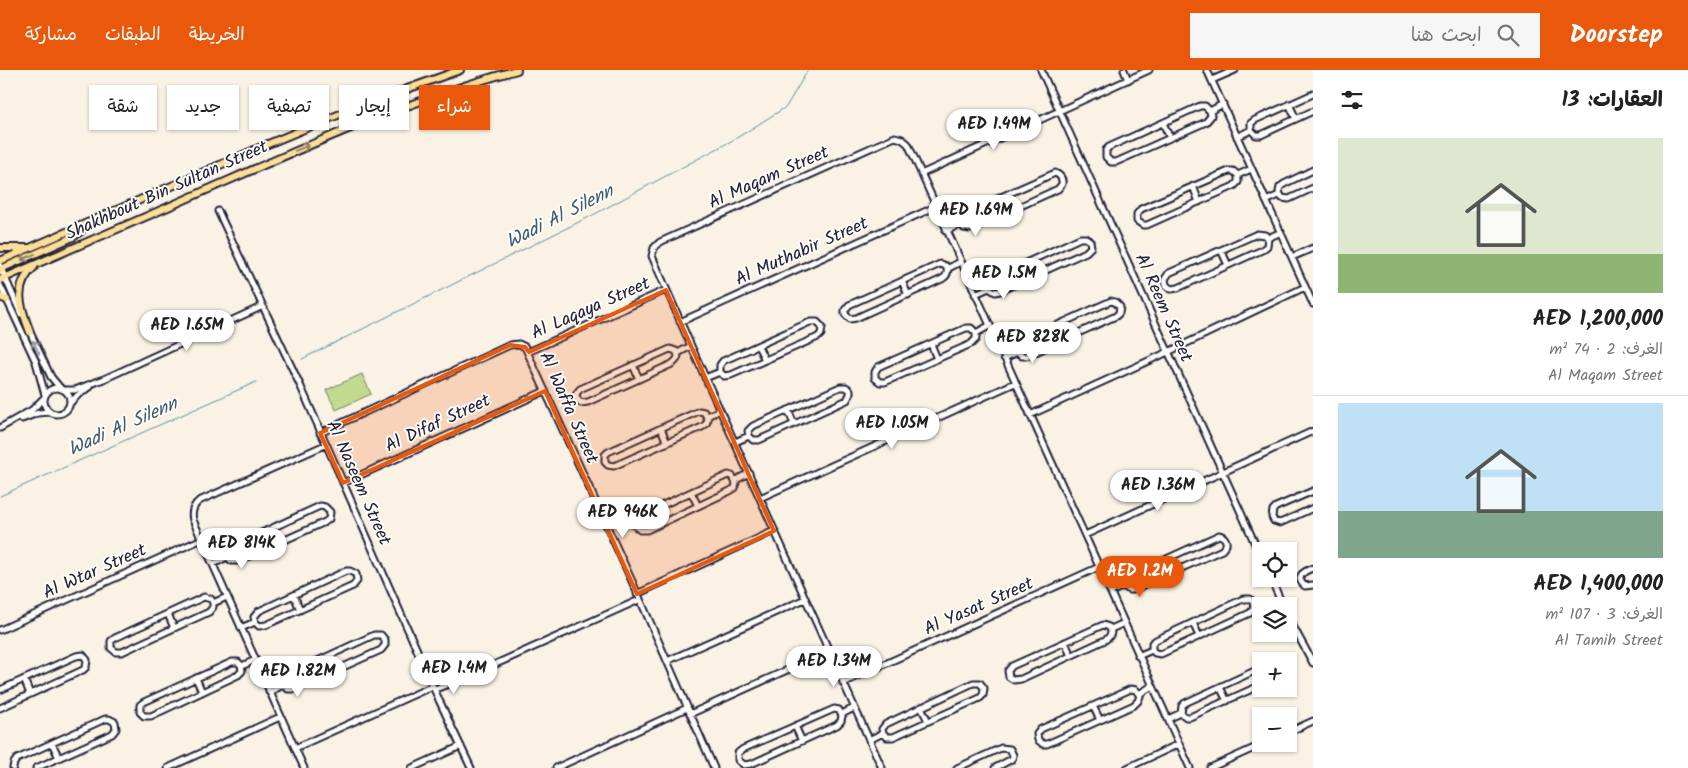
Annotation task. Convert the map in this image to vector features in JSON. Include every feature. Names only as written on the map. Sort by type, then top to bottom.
[{"type":"main road","name":"Shakhbout Bin Sultan Street","points":[[0,261],[357,107],[460,70]]},
{"type":"main road","name":"Shakhbout Bin Sultan Street","points":[[2,279],[100,238],[330,136],[414,103],[517,70]]},
{"type":"main road","points":[[0,269],[73,236],[81,231],[84,225]]},
{"type":"main road","points":[[0,248],[31,248]]},
{"type":"main road","points":[[30,332],[21,308],[22,286],[27,274],[40,262]]},
{"type":"main road","points":[[0,297],[7,300]]},
{"type":"street","name":"Al Reem Street","points":[[1041,70],[1254,542]]},
{"type":"street","points":[[1124,70],[1128,80]]},
{"type":"street","points":[[921,174],[1149,70]]},
{"type":"street","points":[[1207,70],[1313,304]]},
{"type":"street","points":[[1212,80],[1234,70]]},
{"type":"street","points":[[1313,94],[1253,121],[1250,125],[1251,130],[1254,134],[1261,135],[1313,112]]},
{"type":"street","points":[[1210,111],[1223,104]]},
{"type":"street","points":[[1289,104],[1296,119]]},
{"type":"street","points":[[1200,106],[1205,106],[1210,111],[1211,116],[1208,120],[1116,162],[1111,162],[1106,157],[1106,150],[1109,147],[1164,123],[1200,106]]},
{"type":"street","points":[[1164,123],[1170,138]]},
{"type":"street","points":[[1237,137],[1251,130]]},
{"type":"street","name":"Al Maqam Street","points":[[882,768],[690,346],[653,261],[652,254],[658,244],[668,239],[892,138],[900,138],[906,142],[1190,768]]},
{"type":"street","points":[[1238,175],[1251,169]]},
{"type":"street","points":[[1313,170],[1281,185],[1279,190],[1280,195],[1284,199],[1289,199],[1313,188]]},
{"type":"street","points":[[1228,171],[1233,171],[1238,175],[1239,180],[1236,184],[1147,225],[1140,224],[1137,221],[1137,214],[1142,209],[1193,186],[1228,171]]},
{"type":"street","points":[[1052,173],[1059,175],[1062,179],[1062,184],[1058,189],[970,229],[964,228],[960,224],[962,215],[1052,173]]},
{"type":"street","points":[[1193,186],[1199,202]]},
{"type":"street","points":[[1266,201],[1280,195]]},
{"type":"street","points":[[999,197],[1006,212]]},
{"type":"street","name":"Al Muthabir Street","points":[[680,322],[935,206]]},
{"type":"street","name":"Al Naseem Street","points":[[218,211],[263,306],[471,768]]},
{"type":"street","points":[[946,231],[960,224]]},
{"type":"street","points":[[1268,238],[1280,232]]},
{"type":"street","points":[[1260,234],[1268,238],[1268,244],[1265,248],[1228,266],[1176,289],[1171,289],[1166,285],[1165,278],[1169,273],[1260,234]]},
{"type":"street","points":[[1082,237],[1090,241],[1091,247],[1086,252],[998,292],[989,288],[991,279],[1082,237]]},
{"type":"street","points":[[1292,257],[1313,248]]},
{"type":"street","points":[[1221,250],[1228,266]]},
{"type":"street","points":[[947,268],[960,262]]},
{"type":"street","points":[[1028,262],[1034,276]]},
{"type":"street","points":[[938,264],[942,264],[947,268],[948,274],[942,279],[854,319],[848,318],[845,314],[848,305],[902,280],[938,264]]},
{"type":"street","points":[[0,269],[2,279],[51,377],[69,396],[70,404]]},
{"type":"street","points":[[902,280],[908,294]]},
{"type":"street","points":[[0,284],[36,362],[44,397],[44,406],[49,412]]},
{"type":"street","points":[[1030,415],[1305,287]]},
{"type":"street","points":[[975,294],[989,288]]},
{"type":"street","name":"Al Laqaya Street","points":[[528,352],[666,290]]},
{"type":"street","points":[[1111,301],[1117,303],[1120,307],[1119,313],[1116,316],[1064,339],[1027,356],[1022,356],[1018,352],[1017,347],[1019,343],[1111,301]]},
{"type":"street","points":[[0,428],[35,408],[50,390],[75,390],[104,379],[263,306]]},
{"type":"street","points":[[813,322],[817,322],[822,327],[822,332],[818,337],[765,360],[728,376],[724,376],[720,372],[719,367],[721,363],[758,346],[813,322]]},
{"type":"street","points":[[1058,325],[1064,339]]},
{"type":"street","points":[[976,333],[990,326]]},
{"type":"street","points":[[966,328],[970,328],[976,333],[973,342],[937,359],[884,382],[880,382],[875,378],[874,372],[878,367],[966,328]]},
{"type":"street","points":[[931,344],[937,359]]},
{"type":"street","name":"Al Waffa Street","points":[[320,433],[510,345],[522,345],[528,352],[714,768]]},
{"type":"street","points":[[678,353],[690,346]]},
{"type":"street","points":[[758,346],[765,360]]},
{"type":"street","points":[[668,349],[675,350],[678,353],[678,358],[672,364],[588,402],[581,403],[577,398],[577,392],[580,389],[668,349]]},
{"type":"street","points":[[1004,358],[1018,352]]},
{"type":"street","points":[[633,365],[639,379]]},
{"type":"street","points":[[706,378],[720,372]]},
{"type":"street","points":[[10,423],[38,413],[60,414],[66,410],[78,394],[104,379]]},
{"type":"street","points":[[760,498],[1015,383]]},
{"type":"street","points":[[842,386],[846,386],[850,390],[847,400],[794,424],[759,440],[754,440],[749,436],[748,431],[751,427],[788,410],[842,386]]},
{"type":"street","name":"Al Difaf Street","points":[[343,483],[544,391]]},
{"type":"street","points":[[707,416],[720,410]]},
{"type":"street","points":[[788,410],[794,424]]},
{"type":"street","points":[[699,411],[704,412],[707,416],[708,421],[704,426],[667,443],[614,466],[608,465],[605,462],[605,456],[608,452],[661,428],[699,411]]},
{"type":"street","points":[[661,428],[667,443]]},
{"type":"street","points":[[1085,535],[1313,431]]},
{"type":"street","points":[[735,442],[749,436]]},
{"type":"street","points":[[304,768],[192,516],[192,510],[196,503],[325,444]]},
{"type":"street","points":[[736,480],[749,474]]},
{"type":"street","points":[[725,476],[730,476],[736,480],[733,490],[647,530],[640,530],[635,526],[638,516],[725,476]]},
{"type":"street","points":[[1313,491],[1276,508],[1273,510],[1272,517],[1276,522],[1280,523],[1313,508]]},
{"type":"street","points":[[691,492],[698,506]]},
{"type":"street","points":[[320,506],[327,508],[330,512],[329,519],[325,522],[238,561],[232,561],[227,557],[226,553],[229,548],[320,506]]},
{"type":"street","points":[[266,531],[273,545]]},
{"type":"street","points":[[295,748],[460,680],[618,608],[774,531]]},
{"type":"street","points":[[1217,535],[1226,540],[1224,549],[1170,574],[1133,590],[1129,590],[1124,586],[1127,576],[1217,535]]},
{"type":"street","name":"Al Wtar Street","points":[[0,630],[202,539]]},
{"type":"street","points":[[213,564],[227,557]]},
{"type":"street","points":[[1163,560],[1170,574]]},
{"type":"street","name":"Al Yasat Street","points":[[843,683],[1099,567]]},
{"type":"street","points":[[1313,568],[1302,573],[1300,577],[1301,582],[1305,586],[1313,586]]},
{"type":"street","points":[[346,571],[353,571],[357,576],[356,583],[353,586],[300,610],[266,625],[260,626],[255,622],[254,617],[257,613],[346,571]]},
{"type":"street","points":[[1110,592],[1124,586]]},
{"type":"street","points":[[294,595],[300,610]]},
{"type":"street","points":[[213,603],[227,596]]},
{"type":"street","points":[[204,597],[209,598],[213,603],[214,607],[209,612],[122,652],[116,652],[111,648],[111,641],[115,638],[204,597]]},
{"type":"street","points":[[666,662],[805,599]]},
{"type":"street","points":[[1246,599],[1250,599],[1254,604],[1254,608],[1250,613],[1161,654],[1155,653],[1152,650],[1154,641],[1193,622],[1246,599]]},
{"type":"street","points":[[168,614],[174,628]]},
{"type":"street","points":[[241,628],[255,622]]},
{"type":"street","points":[[1193,622],[1199,636]]},
{"type":"street","points":[[1110,629],[1124,623]]},
{"type":"street","points":[[1100,625],[1105,625],[1110,629],[1111,634],[1105,640],[1018,680],[1012,680],[1008,675],[1009,669],[1012,666],[1065,642],[1100,625]]},
{"type":"street","points":[[376,634],[381,635],[385,640],[381,650],[294,689],[288,689],[283,685],[282,681],[285,677],[376,634]]},
{"type":"street","points":[[1297,634],[1313,663]]},
{"type":"street","points":[[1065,642],[1071,656]]},
{"type":"street","points":[[1138,656],[1152,650]]},
{"type":"street","points":[[690,714],[829,651]]},
{"type":"street","points":[[0,690],[76,656],[83,656],[87,660],[87,665],[83,670],[0,708]]},
{"type":"street","points":[[322,659],[328,673]]},
{"type":"street","points":[[242,666],[255,660]]},
{"type":"street","points":[[234,662],[238,662],[242,666],[242,671],[238,676],[151,716],[144,716],[140,712],[139,707],[144,702],[196,678],[234,662]]},
{"type":"street","points":[[1252,672],[1183,704],[1181,708],[1182,713],[1186,717],[1190,717],[1252,689]]},
{"type":"street","points":[[196,678],[202,692]]},
{"type":"street","points":[[24,679],[30,694]]},
{"type":"street","points":[[975,683],[980,683],[984,688],[980,698],[893,737],[887,737],[882,733],[884,725],[975,683]]},
{"type":"street","points":[[269,692],[283,685]]},
{"type":"street","points":[[1139,694],[1152,686]]},
{"type":"street","points":[[1220,687],[1227,701]]},
{"type":"street","points":[[1131,689],[1136,690],[1139,694],[1140,699],[1136,703],[1100,720],[1047,744],[1043,744],[1038,740],[1037,734],[1041,729],[1093,706],[1131,689]]},
{"type":"street","points":[[1093,706],[1100,720]]},
{"type":"street","points":[[921,707],[928,721]]},
{"type":"street","points":[[556,768],[687,708]]},
{"type":"street","points":[[842,714],[854,708]]},
{"type":"street","points":[[832,710],[838,710],[842,714],[842,719],[837,725],[748,765],[744,765],[738,760],[738,754],[741,750],[795,726],[832,710]]},
{"type":"street","points":[[1168,719],[1182,713]]},
{"type":"street","points":[[168,768],[280,717]]},
{"type":"street","points":[[13,768],[14,762],[17,759],[107,719],[111,719],[116,724],[116,729],[112,734],[36,768]]},
{"type":"street","points":[[1297,728],[1313,721]]},
{"type":"street","points":[[795,726],[802,741]]},
{"type":"street","points":[[869,740],[882,733]]},
{"type":"street","points":[[52,743],[59,758]]},
{"type":"street","points":[[1127,768],[1179,744]]},
{"type":"street","points":[[412,768],[461,746]]},
{"type":"street","points":[[957,768],[1001,748],[1010,749],[1013,755],[1012,759],[995,768]]},
{"type":"street","points":[[1210,768],[1252,749]]},
{"type":"highlighted area","points":[[666,290],[774,531],[637,594],[545,391],[343,483],[320,433],[510,345],[525,347],[529,352]]},
{"type":"green space","points":[[362,374],[371,394],[336,410],[326,390]]},
{"type":"waterway","name":"Wadi Al Silenn","points":[[302,359],[593,215],[735,139],[786,107],[808,70]]},
{"type":"waterway","name":"Wadi Al Silenn","points":[[0,496],[256,382]]}]
